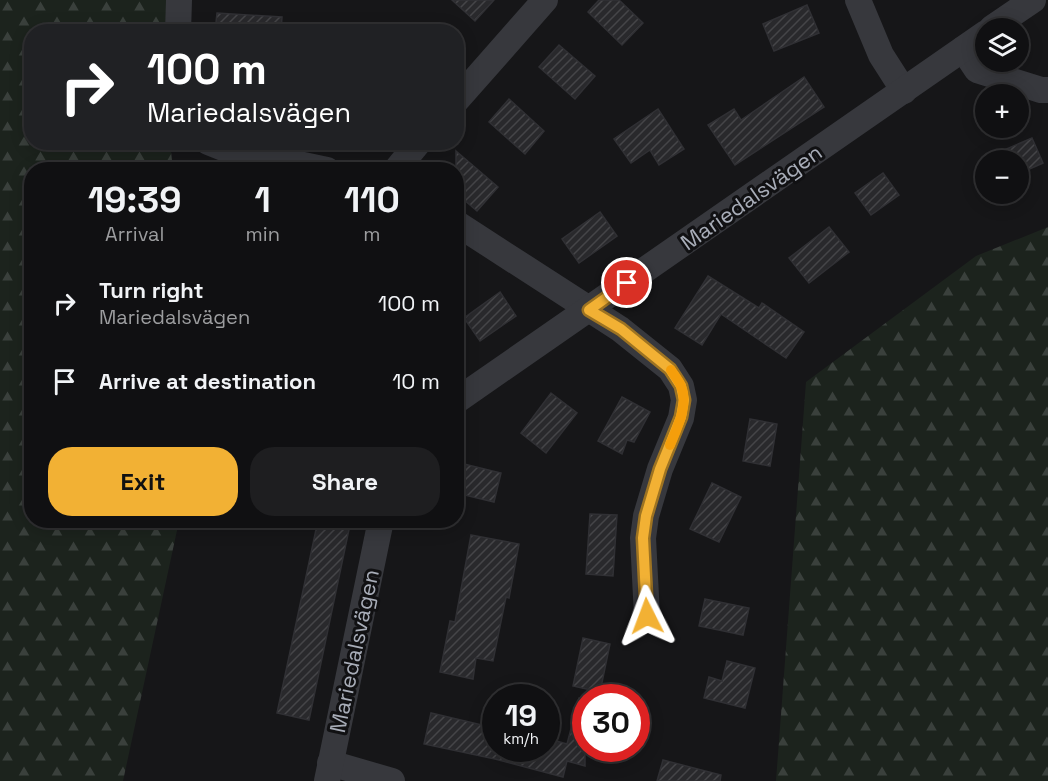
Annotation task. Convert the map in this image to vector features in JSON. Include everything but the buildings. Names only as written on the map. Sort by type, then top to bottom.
[{"type":"street","points":[[178,24],[179,0]]},
{"type":"street","points":[[464,92],[545,0]]},
{"type":"street","points":[[858,0],[881,55],[904,91]]},
{"type":"street","points":[[1007,18],[1033,0]]},
{"type":"street","name":"Mariedalsvägen","points":[[464,396],[975,41]]},
{"type":"street","points":[[963,49],[977,70],[1041,90],[1048,90]]},
{"type":"street","points":[[232,150],[289,162]]},
{"type":"street","points":[[403,162],[412,150]]},
{"type":"street","points":[[464,228],[629,335],[670,369],[681,386],[684,400],[681,417],[660,469],[646,516],[643,538],[647,616]]},
{"type":"street","name":"Mariedalsvägen","points":[[329,772],[379,528]]},
{"type":"street","points":[[329,772],[392,781]]},
{"type":"green space","points":[[0,0],[167,0],[167,24],[24,24],[24,150],[171,150],[172,162],[24,162],[24,528],[177,528],[123,781],[0,781]]},
{"type":"green space","points":[[1048,227],[1048,781],[776,781],[806,382],[976,256]]},
{"type":"slow traffic","points":[[670,445],[681,417],[684,400],[681,386],[671,370]]},
{"type":"route","points":[[627,283],[589,310],[621,329],[670,369],[681,386],[684,400],[681,417],[660,469],[646,516],[643,538],[647,616]]}]
